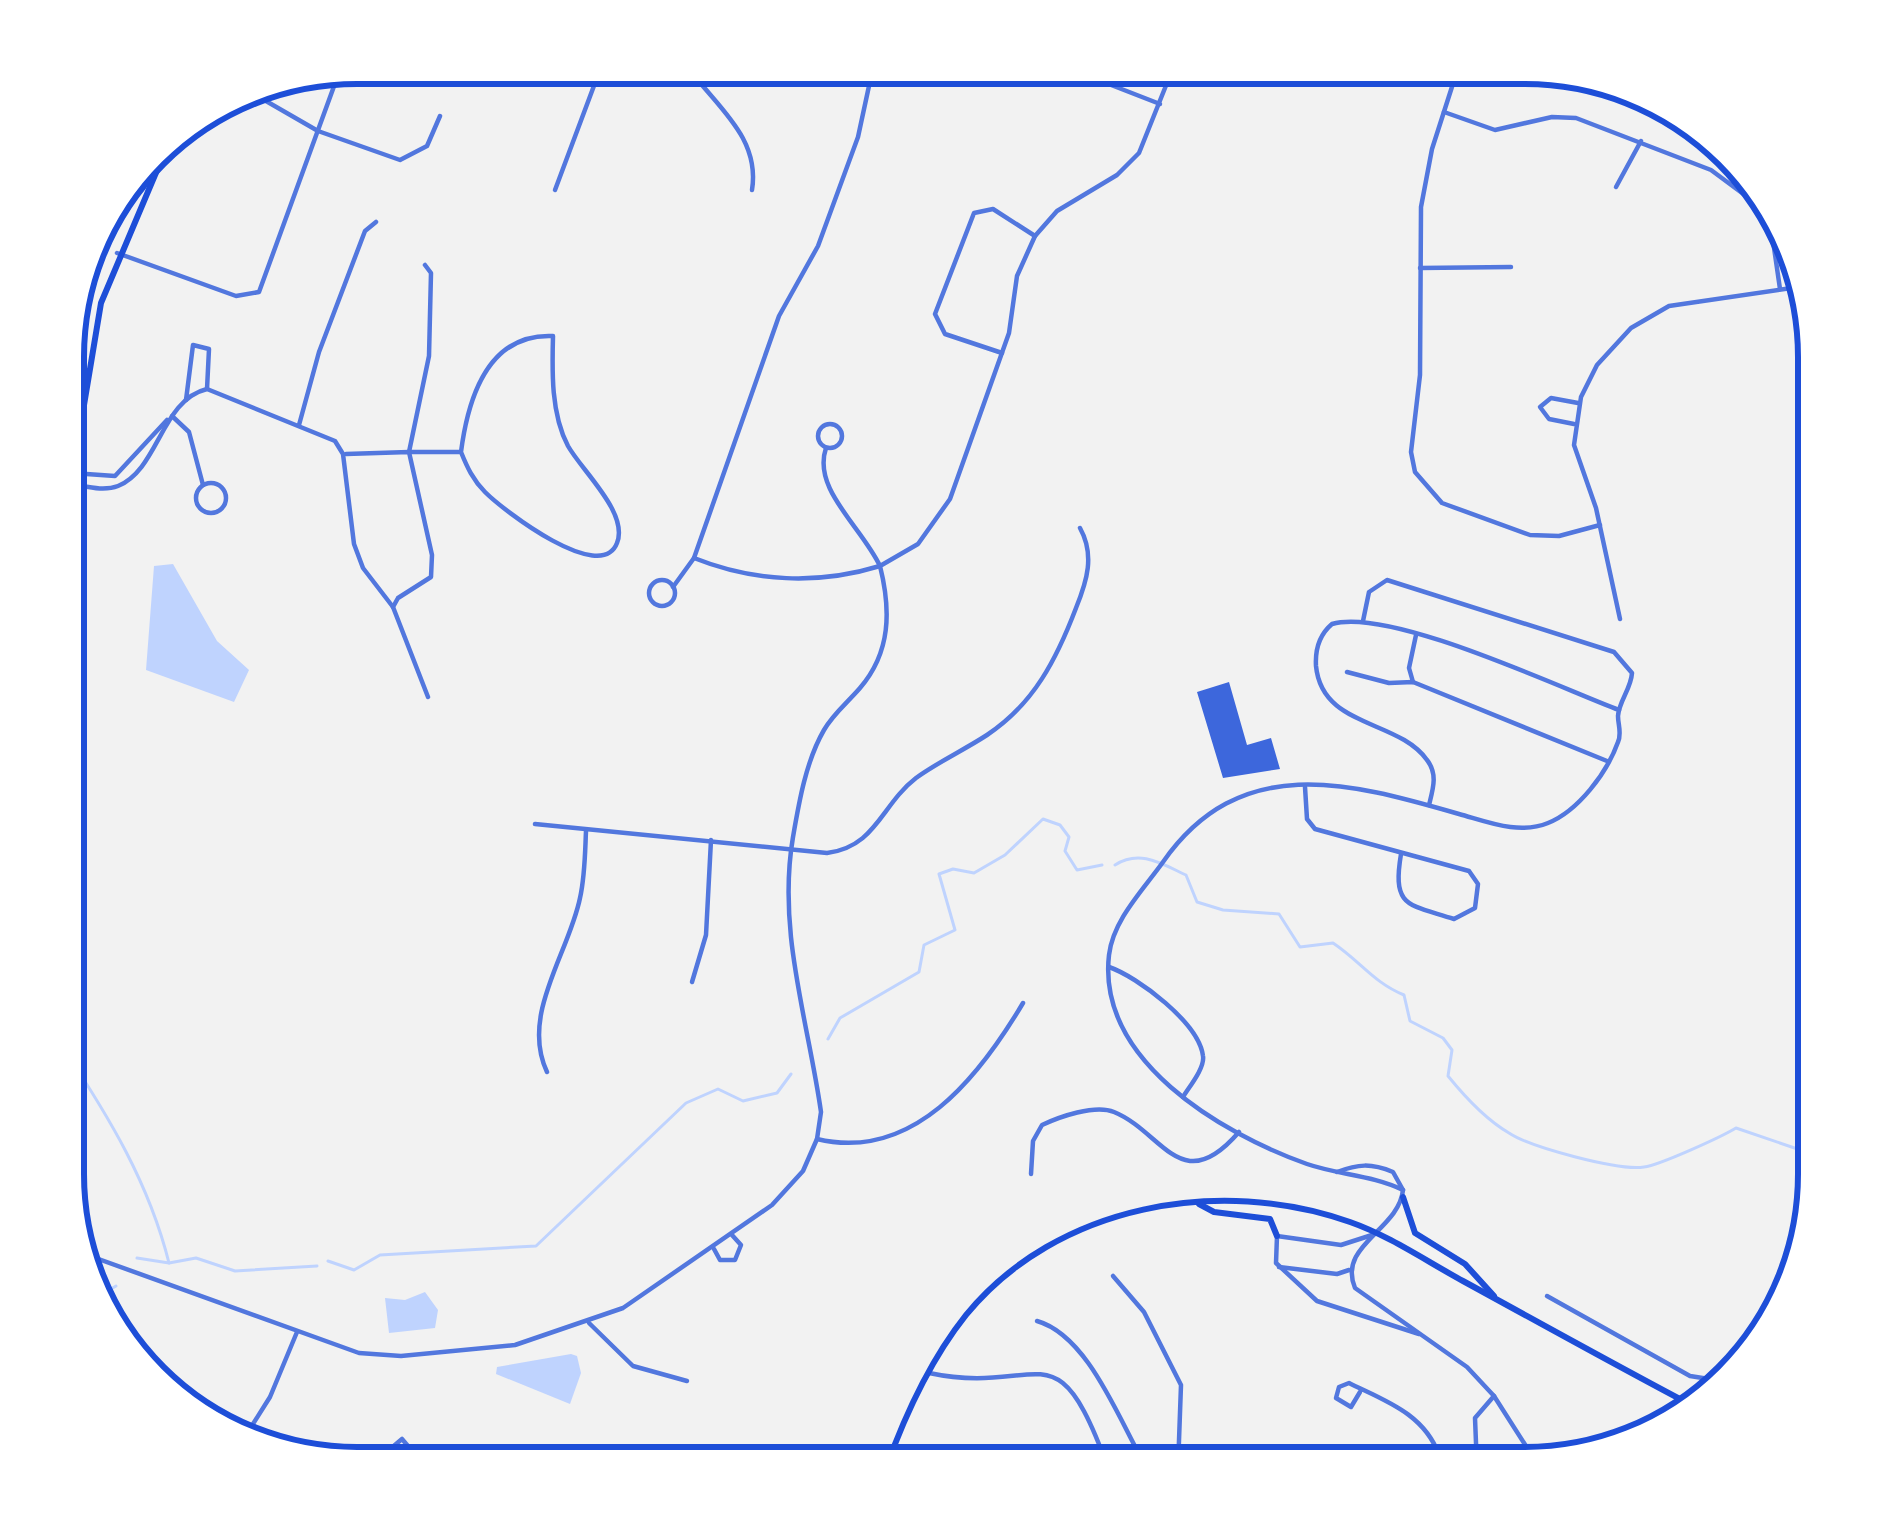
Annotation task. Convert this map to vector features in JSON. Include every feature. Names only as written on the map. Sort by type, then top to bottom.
[{"type":"main road","points":[[84,397],[100,303],[152,178]]},
{"type":"main road","points":[[1403,1194],[1415,1233],[1476,1274],[1497,1299]]},
{"type":"main road","points":[[1196,1202],[1214,1212],[1270,1219],[1277,1236]]},
{"type":"main road","points":[[896,1446],[929,1373],[968,1312],[1053,1245],[1119,1216],[1196,1202],[1282,1204],[1376,1233],[1679,1399]]},
{"type":"street","points":[[555,190],[595,84]]},
{"type":"street","points":[[701,84],[748,145],[753,158],[752,190]]},
{"type":"street","points":[[674,587],[656,581],[650,599],[657,605],[670,603],[674,587],[694,558],[778,316],[818,246],[858,137],[869,84]]},
{"type":"street","points":[[117,253],[251,297],[263,285],[335,85]]},
{"type":"street","points":[[1110,85],[1160,104]]},
{"type":"street","points":[[694,558],[754,578],[846,575],[880,566],[918,544],[938,521],[979,419],[1003,353],[1017,276],[1035,236],[1057,211],[1128,166],[1167,85]]},
{"type":"street","points":[[1452,85],[1421,207],[1420,375],[1411,452],[1415,472],[1442,503],[1530,535],[1559,536],[1600,525]]},
{"type":"street","points":[[264,101],[318,131],[394,159],[418,155],[440,116]]},
{"type":"street","points":[[1444,112],[1495,130],[1563,116],[1711,170],[1742,191]]},
{"type":"street","points":[[1616,187],[1641,141]]},
{"type":"street","points":[[1003,353],[945,334],[936,326],[935,314],[974,213],[993,209],[1035,236]]},
{"type":"street","points":[[299,425],[319,352],[365,231],[376,222]]},
{"type":"street","points":[[1776,251],[1780,289]]},
{"type":"street","points":[[393,607],[398,598],[431,578],[432,555],[409,452],[429,356],[431,273],[425,265]]},
{"type":"street","points":[[1420,268],[1511,267]]},
{"type":"street","points":[[1620,619],[1600,525],[1576,459],[1574,424],[1579,404],[1612,345],[1650,315],[1690,301],[1789,288]]},
{"type":"street","points":[[553,336],[552,380],[567,444],[619,525],[618,543],[608,555],[591,560],[572,551],[486,494],[461,452],[465,426],[492,358],[514,341],[553,336]]},
{"type":"street","points":[[186,400],[193,345],[209,349],[207,389]]},
{"type":"street","points":[[84,474],[115,476],[186,400],[207,389],[335,441],[343,454],[354,544],[364,568],[393,607],[428,697]]},
{"type":"street","points":[[1574,424],[1549,419],[1540,407],[1551,398],[1579,404]]},
{"type":"street","points":[[84,486],[101,489],[128,480],[172,416]]},
{"type":"street","points":[[172,416],[189,432],[203,485],[197,504],[209,513],[220,511],[227,499],[224,490],[212,482],[203,485]]},
{"type":"street","points":[[98,1259],[358,1353],[472,1352],[590,1323],[655,1290],[786,1193],[817,1139],[820,1112],[790,940],[791,851],[818,743],[867,680],[883,649],[889,617],[880,566],[859,525],[825,485],[821,466],[826,448],[818,431],[832,424],[842,440],[826,448]]},
{"type":"street","points":[[343,454],[461,452]]},
{"type":"street","points":[[536,824],[827,854],[860,843],[913,780],[998,728],[1048,673],[1084,586],[1089,554],[1080,529]]},
{"type":"street","points":[[1363,621],[1369,592],[1387,580],[1601,646],[1623,658],[1632,682],[1619,710],[1619,742],[1574,808],[1539,826],[1504,826],[1356,789],[1305,787],[1230,797],[1181,836],[1124,916],[1114,933],[1107,997],[1119,1024],[1183,1097],[1239,1132],[1336,1172],[1380,1179],[1403,1194]]},
{"type":"street","points":[[1430,805],[1434,777],[1426,757],[1344,712],[1321,686],[1316,658],[1322,634],[1338,622],[1363,621],[1416,633],[1619,710]]},
{"type":"street","points":[[1413,682],[1409,668],[1416,633]]},
{"type":"street","points":[[1347,672],[1389,683],[1413,682],[1607,761]]},
{"type":"street","points":[[1305,787],[1306,819],[1315,830],[1401,854],[1474,876],[1475,908],[1460,919],[1404,901],[1396,887],[1401,854]]},
{"type":"street","points":[[547,1072],[540,1050],[542,1013],[580,898],[586,832]]},
{"type":"street","points":[[692,982],[709,914],[712,840]]},
{"type":"street","points":[[1108,967],[1156,993],[1199,1046],[1202,1064],[1183,1097]]},
{"type":"street","points":[[817,1139],[860,1146],[893,1139],[922,1122],[986,1060],[1023,1003]]},
{"type":"street","points":[[1031,1174],[1033,1141],[1042,1125],[1094,1109],[1121,1115],[1161,1150],[1180,1158],[1212,1155],[1239,1132]]},
{"type":"street","points":[[1336,1172],[1356,1165],[1379,1166],[1399,1178],[1403,1194],[1354,1257],[1349,1270],[1359,1293],[1424,1335],[1494,1396],[1526,1447]]},
{"type":"street","points":[[1376,1233],[1341,1246],[1277,1236],[1279,1267],[1316,1300],[1424,1335]]},
{"type":"street","points":[[714,1249],[719,1260],[735,1260],[741,1244],[733,1235]]},
{"type":"street","points":[[1341,1246],[1354,1257]]},
{"type":"street","points":[[1279,1267],[1337,1274],[1349,1270]]},
{"type":"street","points":[[1114,1276],[1144,1312],[1180,1385],[1179,1447]]},
{"type":"street","points":[[1547,1296],[1690,1376],[1710,1374]]},
{"type":"street","points":[[1037,1321],[1054,1329],[1110,1390],[1137,1447]]},
{"type":"street","points":[[590,1323],[633,1366],[687,1381]]},
{"type":"street","points":[[252,1426],[277,1383],[297,1332]]},
{"type":"street","points":[[929,1373],[975,1381],[1023,1371],[1056,1378],[1078,1395],[1100,1447]]},
{"type":"street","points":[[1360,1392],[1352,1407],[1336,1398],[1345,1383],[1412,1416],[1436,1447]]},
{"type":"street","points":[[1476,1447],[1475,1418],[1494,1396]]},
{"type":"water","points":[[173,564],[217,641],[249,670],[234,702],[146,670],[154,566]]},
{"type":"water","points":[[425,1292],[438,1310],[435,1328],[389,1333],[385,1298],[405,1300]]},
{"type":"water","points":[[577,1356],[581,1373],[570,1404],[496,1374],[497,1367]]},
{"type":"building","points":[[1229,682],[1247,745],[1271,738],[1280,769],[1223,778],[1197,692]]},
{"type":"waterway","points":[[828,1039],[840,1018],[919,972],[924,945],[955,930],[939,874],[953,869],[974,873],[1005,855],[1043,819],[1060,825],[1069,837],[1065,851],[1077,870],[1102,865]]},
{"type":"waterway","points":[[1115,865],[1133,858],[1160,863],[1186,875],[1197,902],[1223,910],[1279,914],[1300,947],[1333,943],[1404,995],[1410,1021],[1443,1038],[1452,1050],[1448,1076],[1468,1100],[1520,1139],[1595,1162],[1632,1167],[1676,1156],[1736,1128],[1797,1149]]},
{"type":"waterway","points":[[328,1261],[354,1270],[380,1255],[536,1246],[686,1103],[718,1089],[743,1101],[777,1093],[791,1074]]},
{"type":"waterway","points":[[85,1081],[126,1152],[169,1263]]},
{"type":"waterway","points":[[137,1258],[169,1263],[196,1258],[235,1271],[317,1266]]},
{"type":"waterway","points":[[110,1290],[116,1286]]}]
